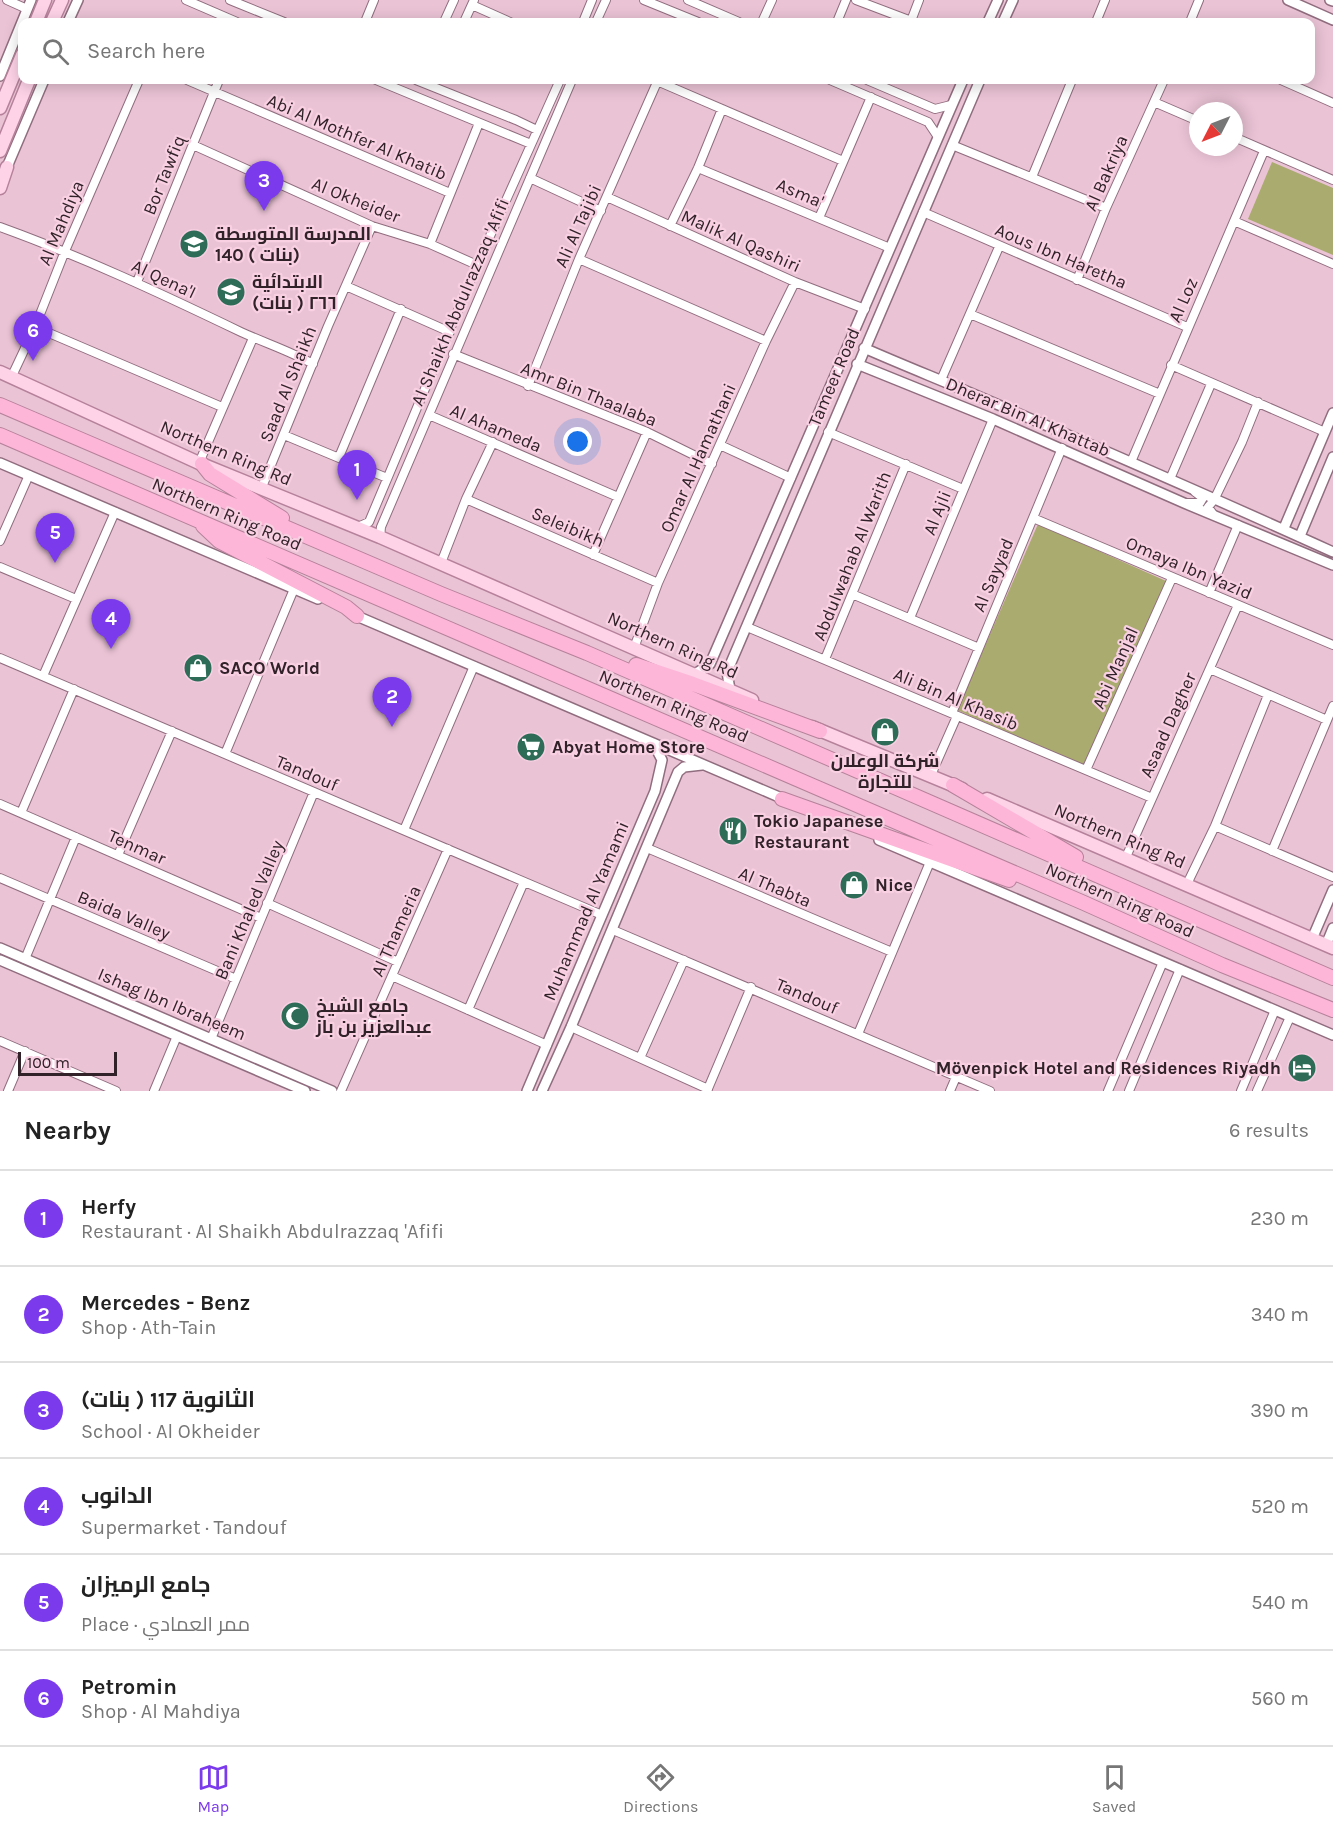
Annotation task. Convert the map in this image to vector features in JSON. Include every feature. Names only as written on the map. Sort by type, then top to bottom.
[{"type":"highway","name":"Northern Ring Road","points":[[0,405],[441,594],[587,653],[1333,978]]},
{"type":"highway","name":"Northern Ring Road","points":[[0,435],[1084,903],[1222,965],[1333,1010]]},
{"type":"highway","points":[[201,463],[210,474],[296,526],[308,536]]},
{"type":"highway","points":[[197,521],[219,542],[346,607],[357,616]]},
{"type":"highway","points":[[587,653],[621,661],[693,684],[820,731]]},
{"type":"highway","points":[[953,785],[1143,896]]},
{"type":"highway","points":[[782,799],[1016,882],[1084,903]]},
{"type":"highway","points":[[1280,955],[1333,973]]},
{"type":"main road","points":[[38,18],[45,0]]},
{"type":"main road","points":[[54,18],[62,0]]},
{"type":"main road","points":[[0,108],[18,65]]},
{"type":"main road","points":[[0,151],[27,84]]},
{"type":"main road","points":[[0,181],[7,167]]},
{"type":"main road","points":[[0,188],[7,167]]},
{"type":"main road","name":"Northern Ring Rd","points":[[6,375],[201,463],[381,532],[441,563],[820,731],[1126,857],[1329,946]]},
{"type":"street","points":[[6,0],[29,5]]},
{"type":"street","points":[[186,0],[228,18]]},
{"type":"street","points":[[230,0],[274,18]]},
{"type":"street","points":[[367,18],[374,0]]},
{"type":"street","points":[[446,18],[454,0]]},
{"type":"street","points":[[585,18],[592,0]]},
{"type":"street","points":[[598,18],[606,0]]},
{"type":"street","points":[[644,0],[680,18]]},
{"type":"street","points":[[688,0],[730,18]]},
{"type":"street","points":[[764,18],[772,0]]},
{"type":"street","points":[[839,18],[846,0]]},
{"type":"street","points":[[856,0],[902,18]]},
{"type":"street","points":[[913,18],[920,0]]},
{"type":"street","points":[[990,18],[998,0],[1012,3],[1005,18]]},
{"type":"street","points":[[1097,18],[1105,0]]},
{"type":"street","points":[[1192,18],[1199,0]]},
{"type":"street","points":[[1288,0],[1333,20]]},
{"type":"street","points":[[70,18],[76,2]]},
{"type":"street","points":[[466,18],[473,3],[502,18]]},
{"type":"street","points":[[0,76],[18,32]]},
{"type":"street","points":[[7,167],[43,84]]},
{"type":"street","name":"Al Mahdiya","points":[[6,375],[35,327],[65,251],[137,84]]},
{"type":"street","name":"Abi Al Mothfer Al Khatib","points":[[197,84],[450,193]]},
{"type":"street","name":"Bor Tawfiq","points":[[137,282],[217,84]]},
{"type":"street","points":[[389,84],[531,144]]},
{"type":"street","points":[[439,84],[537,130]]},
{"type":"street","name":"Al Shaikh Abdulrazzaq 'Afifi","points":[[363,525],[387,478],[477,265],[558,84]]},
{"type":"street","name":"Al Shaikh Abdulrazzaq 'Afifi","points":[[381,532],[453,354],[570,84]]},
{"type":"street","name":"Ali Al Tajibi","points":[[528,386],[579,259],[656,84]]},
{"type":"street","points":[[667,84],[843,161]]},
{"type":"street","points":[[839,84],[928,122],[939,137]]},
{"type":"street","points":[[876,84],[935,109],[951,105]]},
{"type":"street","points":[[695,674],[710,664],[961,84]]},
{"type":"street","name":"Tameer Road","points":[[727,672],[978,84]]},
{"type":"street","points":[[1032,177],[1070,84]]},
{"type":"street","name":"Al Bakriya","points":[[1077,280],[1106,208],[1162,84]]},
{"type":"street","points":[[1290,84],[1333,102]]},
{"type":"street","points":[[819,218],[871,98]]},
{"type":"street","points":[[1154,102],[1189,117]]},
{"type":"street","points":[[670,225],[698,168],[722,109]]},
{"type":"street","points":[[928,122],[935,109]]},
{"type":"street","points":[[511,135],[520,130],[516,120]]},
{"type":"street","points":[[430,244],[480,123]]},
{"type":"street","points":[[1243,141],[1333,180]]},
{"type":"street","name":"Al Okheider","points":[[193,145],[372,226],[430,244],[477,265]]},
{"type":"street","points":[[952,145],[1106,208]]},
{"type":"street","name":"Al Loz","points":[[1131,462],[1264,151]]},
{"type":"street","name":"Asma'","points":[[698,168],[890,248]]},
{"type":"street","points":[[530,178],[601,211]]},
{"type":"street","name":"Malik Al Qashiri","points":[[607,197],[795,282],[865,309]]},
{"type":"street","name":"Aous Ibn Haretha","points":[[923,212],[1187,327]]},
{"type":"street","points":[[1234,221],[1333,264]]},
{"type":"street","name":"Saad Al Shaikh","points":[[262,487],[372,226]]},
{"type":"street","name":"Al Qena'I","points":[[0,227],[65,251],[137,282],[253,338],[294,353],[313,364]]},
{"type":"street","points":[[941,380],[999,247]]},
{"type":"street","points":[[579,259],[766,341]]},
{"type":"street","name":"Omar Al Hamathani","points":[[634,648],[658,583],[766,341],[795,282]]},
{"type":"street","points":[[346,286],[450,332]]},
{"type":"street","points":[[339,457],[401,309]]},
{"type":"street","points":[[970,314],[1160,394]]},
{"type":"street","points":[[35,327],[222,407]]},
{"type":"street","points":[[201,463],[222,407],[253,338]]},
{"type":"street","name":"Dherar Bin Al Khattab","points":[[864,348],[1189,487],[1214,500],[1284,528],[1333,553]]},
{"type":"street","name":"Amr Bin Thaalaba","points":[[453,354],[647,432],[712,464]]},
{"type":"street","points":[[872,369],[867,359],[877,354]]},
{"type":"street","name":"Dherar Bin Al Khattab","points":[[857,364],[1062,448],[1184,503],[1333,565]]},
{"type":"street","points":[[1171,366],[1325,432]]},
{"type":"street","points":[[834,378],[848,385]]},
{"type":"street","points":[[1170,479],[1211,384]]},
{"type":"street","points":[[829,390],[843,396]]},
{"type":"street","points":[[1213,514],[1208,507],[1214,500],[1242,442],[1258,402]]},
{"type":"street","points":[[1284,528],[1333,413]]},
{"type":"street","name":"Al Ahameda","points":[[429,415],[618,497]]},
{"type":"street","name":"Al Ajli","points":[[910,618],[993,419]]},
{"type":"street","points":[[593,555],[647,432]]},
{"type":"street","points":[[828,432],[963,489]]},
{"type":"street","points":[[284,435],[387,478]]},
{"type":"street","points":[[441,563],[466,499],[493,442]]},
{"type":"street","points":[[720,445],[791,478]]},
{"type":"street","name":"Al Sayyad","points":[[931,775],[979,648],[1062,448]]},
{"type":"street","points":[[1306,554],[1316,556],[1321,551],[1319,546],[1304,538],[1304,524],[1333,457]]},
{"type":"street","points":[[0,463],[1333,1035]]},
{"type":"street","name":"Abdulwahab Al Warith","points":[[825,659],[906,464]]},
{"type":"street","points":[[0,541],[29,475]]},
{"type":"street","points":[[1184,503],[1200,503],[1203,498],[1189,487]]},
{"type":"street","name":"Seleibikh","points":[[466,499],[658,583]]},
{"type":"street","points":[[43,676],[115,512]]},
{"type":"street","name":"Omaya Ibn Yazid","points":[[1033,518],[1333,645]]},
{"type":"street","points":[[1289,518],[1294,526],[1304,524]]},
{"type":"street","points":[[1209,593],[1239,525]]},
{"type":"street","name":"Dherar Bin Al Khattab","points":[[1333,553],[1328,555],[1333,565]]},
{"type":"street","points":[[0,567],[76,599]]},
{"type":"street","name":"Abi Manjal","points":[[1086,770],[1172,578]]},
{"type":"street","points":[[225,754],[294,589]]},
{"type":"street","points":[[852,594],[979,648]]},
{"type":"street","name":"Asaad Dagher","points":[[1126,857],[1238,605]]},
{"type":"street","name":"Ali Bin Al Khasib","points":[[747,627],[1152,798]]},
{"type":"street","name":"Tandouf","points":[[0,658],[602,915]]},
{"type":"street","points":[[710,664],[727,672],[730,690]]},
{"type":"street","points":[[404,830],[474,666]]},
{"type":"street","points":[[1210,669],[1327,720]]},
{"type":"street","points":[[21,813],[74,689]]},
{"type":"street","points":[[1187,884],[1215,826],[1268,695]]},
{"type":"street","points":[[1272,851],[1333,706]]},
{"type":"street","points":[[117,855],[172,731]]},
{"type":"street","name":"Muhammad Al Yamami","points":[[527,1091],[655,791],[662,760],[653,743]]},
{"type":"street","name":"Muhammad Al Yamami","points":[[542,1091],[613,930],[678,772],[684,767],[704,765]]},
{"type":"street","points":[[655,791],[658,785],[669,797]]},
{"type":"street","name":"Bani Khaled Valley","points":[[211,1039],[314,792]]},
{"type":"street","name":"Tenmar","points":[[0,804],[261,918]]},
{"type":"street","points":[[1215,826],[1333,877]]},
{"type":"street","points":[[25,958],[76,837]]},
{"type":"street","name":"Al Thabta","points":[[647,848],[892,952]]},
{"type":"street","name":"Al Thameria","points":[[341,1091],[448,849]]},
{"type":"street","points":[[858,1034],[930,862]]},
{"type":"street","name":"Baida Valley","points":[[0,878],[236,979]]},
{"type":"street","points":[[468,1010],[524,882]]},
{"type":"street","points":[[1312,939],[1333,890]]},
{"type":"street","points":[[267,903],[398,962]]},
{"type":"street","points":[[1329,946],[1333,928]]},
{"type":"street","name":"Tandouf","points":[[613,930],[990,1091]]},
{"type":"street","name":"Ishag Ibn Ibraheem","points":[[0,948],[332,1091]]},
{"type":"street","name":"Ishag Ibn Ibraheem","points":[[0,960],[305,1091]]},
{"type":"street","points":[[640,1058],[684,960]]},
{"type":"street","points":[[1108,1091],[1163,962]]},
{"type":"street","points":[[1129,1091],[1180,969]]},
{"type":"street","points":[[392,976],[547,1045]]},
{"type":"street","points":[[571,1027],[708,1090],[751,987]]},
{"type":"street","points":[[134,1017],[137,1007]]},
{"type":"street","points":[[1241,1091],[1275,1010]]},
{"type":"street","points":[[1257,1091],[1290,1017]]},
{"type":"street","points":[[154,1091],[177,1036]]},
{"type":"street","points":[[0,1041],[116,1091]]},
{"type":"street","points":[[8,1091],[25,1051]]},
{"type":"street","points":[[534,1075],[547,1080]]},
{"type":"street","points":[[950,1091],[956,1077]]},
{"type":"green space","points":[[1272,162],[1333,188],[1333,255],[1248,219]]},
{"type":"green space","points":[[1038,524],[1166,581],[1084,766],[957,710]]},
{"type":"place","name":"الثانوية 117 ( بنات)","points":[[264,211]]},
{"type":"place","name":"المدرسة المتوسطة 140 ( بنات)","points":[[194,244]]},
{"type":"place","name":"الابتدائية ٢٦٦ ( بنات)","points":[[231,292]]},
{"type":"place","name":"Petromin","points":[[33,361]]},
{"type":"place","name":"Herfy","points":[[357,500]]},
{"type":"place","name":"جامع الرميزان","points":[[55,563]]},
{"type":"place","name":"الدانوب","points":[[111,649]]},
{"type":"place","name":"SACO World","points":[[198,668]]},
{"type":"place","name":"Mercedes - Benz","points":[[392,727]]},
{"type":"place","name":"شركة الوعلان للتجارة","points":[[885,732]]},
{"type":"place","name":"Abyat Home Store","points":[[531,747]]},
{"type":"place","name":"Tokio Japanese Restaurant","points":[[733,831]]},
{"type":"place","name":"Nice","points":[[854,885]]},
{"type":"place","name":"جامع الشيخ عبدالعزيز بن باز","points":[[295,1016]]},
{"type":"place","name":"Mövenpick Hotel and Residences Riyadh","points":[[1302,1068]]}]
